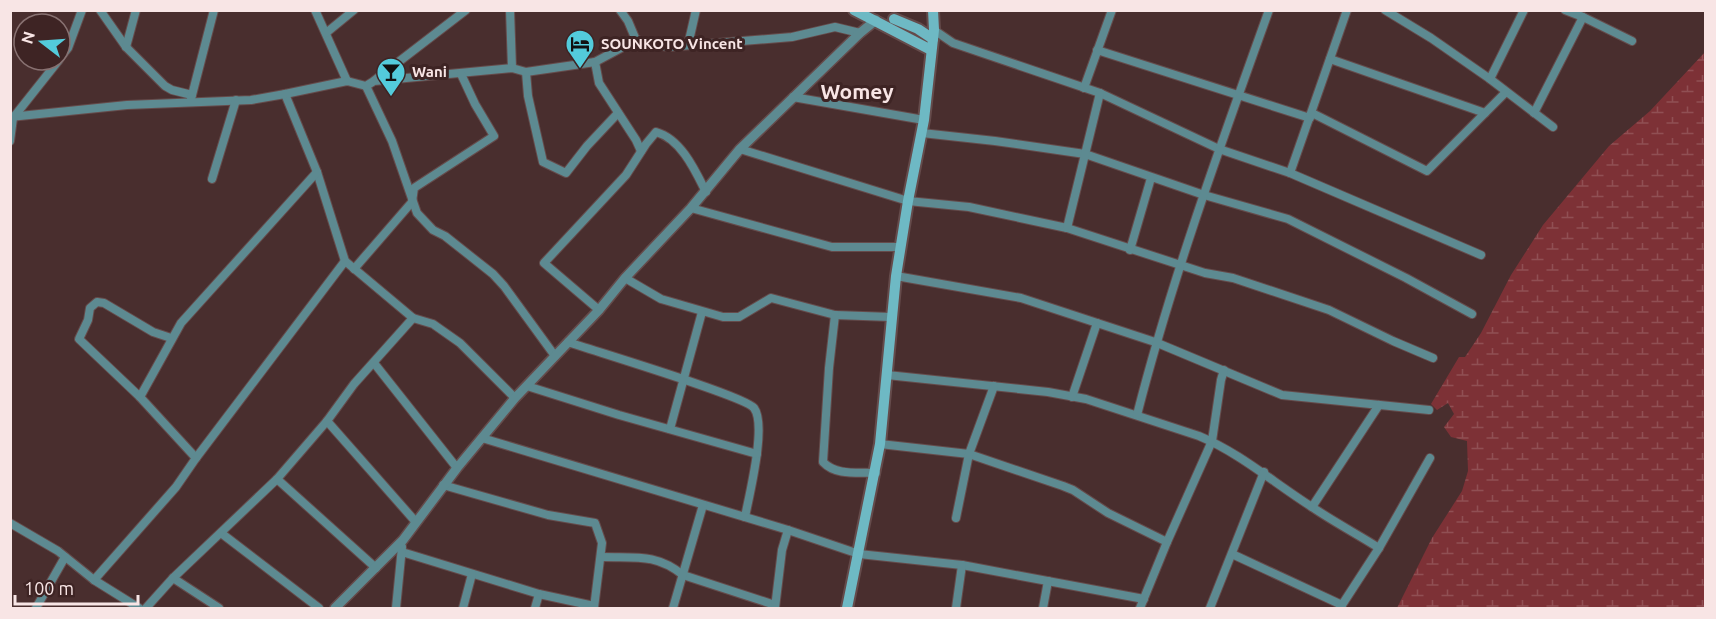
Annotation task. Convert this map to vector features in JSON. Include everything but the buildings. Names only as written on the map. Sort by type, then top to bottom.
[{"type":"main road","points":[[854,10],[876,20],[894,18],[933,39]]},
{"type":"main road","points":[[847,609],[876,473],[896,276],[924,120],[933,39],[933,10]]},
{"type":"street","points":[[72,37],[82,10]]},
{"type":"street","points":[[100,10],[126,47],[165,86],[191,98]]},
{"type":"street","points":[[126,47],[136,10]]},
{"type":"street","points":[[191,98],[214,10]]},
{"type":"street","points":[[315,10],[347,81]]},
{"type":"street","points":[[327,33],[354,10]]},
{"type":"street","points":[[370,84],[466,10]]},
{"type":"street","points":[[510,10],[512,68]]},
{"type":"street","points":[[620,10],[628,21],[636,40]]},
{"type":"street","points":[[688,45],[696,10]]},
{"type":"street","points":[[1084,88],[1112,10]]},
{"type":"street","points":[[1137,415],[1155,342],[1219,149],[1269,10]]},
{"type":"street","points":[[1290,173],[1347,10]]},
{"type":"street","points":[[1385,10],[1491,79],[1553,127]]},
{"type":"street","points":[[1491,79],[1524,10]]},
{"type":"street","points":[[1565,10],[1632,41]]},
{"type":"street","points":[[1534,113],[1583,17]]},
{"type":"street","points":[[335,609],[403,540],[456,468],[515,398],[692,208],[741,149],[876,20]]},
{"type":"street","points":[[12,118],[191,98],[236,100],[285,94],[347,81],[370,84],[512,68],[526,72],[595,62],[636,40],[668,47],[792,37],[835,27],[860,33]]},
{"type":"street","points":[[933,39],[953,43],[1100,93],[1219,149],[1290,173],[1481,255]]},
{"type":"street","points":[[1097,50],[1311,116],[1427,171],[1506,92]]},
{"type":"street","points":[[1330,59],[1485,113]]},
{"type":"street","points":[[595,62],[599,83],[641,150]]},
{"type":"street","points":[[10,141],[12,118],[49,72]]},
{"type":"street","points":[[526,72],[528,96],[543,162],[566,173],[618,113]]},
{"type":"street","points":[[354,269],[412,202],[414,189],[494,136],[461,74]]},
{"type":"street","points":[[370,84],[417,213],[433,230],[445,236],[493,274],[555,356]]},
{"type":"street","points":[[1067,228],[1100,93]]},
{"type":"street","points":[[285,94],[317,172],[345,261],[413,318],[433,324],[460,343],[515,398]]},
{"type":"street","points":[[793,98],[924,120]]},
{"type":"street","points":[[212,179],[236,100]]},
{"type":"street","points":[[599,310],[544,263],[626,175],[641,150],[656,132],[668,136],[696,172],[706,192]]},
{"type":"street","points":[[922,134],[995,141],[1085,154],[1204,195],[1288,219],[1472,314]]},
{"type":"street","points":[[741,149],[908,201],[969,207],[1067,228],[1217,277],[1233,278],[1329,310],[1433,358]]},
{"type":"street","points":[[140,397],[181,323],[317,172]]},
{"type":"street","points":[[1130,249],[1151,178]]},
{"type":"street","points":[[692,208],[832,247],[900,247]]},
{"type":"street","points":[[94,580],[176,488],[196,458],[345,261]]},
{"type":"street","points":[[896,276],[1021,298],[1155,342],[1282,395],[1429,410]]},
{"type":"street","points":[[625,278],[661,299],[723,317],[739,317],[771,298],[835,315],[891,317]]},
{"type":"street","points":[[171,338],[153,332],[104,303],[97,302],[90,308],[88,320],[79,339],[140,397],[196,458]]},
{"type":"street","points":[[670,429],[702,312]]},
{"type":"street","points":[[835,315],[823,462],[838,471],[876,473]]},
{"type":"street","points":[[146,609],[173,578],[277,479],[327,421],[354,384],[413,318]]},
{"type":"street","points":[[1072,397],[1097,322]]},
{"type":"street","points":[[568,342],[746,402],[755,409],[758,420],[757,454],[745,517]]},
{"type":"street","points":[[374,363],[456,468]]},
{"type":"street","points":[[1140,609],[1212,441],[1224,370]]},
{"type":"street","points":[[887,375],[1048,392],[1137,415],[1212,441],[1264,472],[1312,507],[1379,548]]},
{"type":"street","points":[[527,386],[757,454]]},
{"type":"street","points":[[956,518],[969,454],[994,386]]},
{"type":"street","points":[[1312,507],[1379,405]]},
{"type":"street","points":[[327,421],[415,521]]},
{"type":"street","points":[[482,438],[788,530],[859,554],[962,565],[1144,599]]},
{"type":"street","points":[[880,444],[969,454],[1073,490],[1108,513],[1167,542]]},
{"type":"street","points":[[1232,554],[1341,607],[1379,548],[1430,458]]},
{"type":"street","points":[[1210,609],[1264,472]]},
{"type":"street","points":[[277,479],[376,568]]},
{"type":"street","points":[[402,552],[538,594],[594,607],[602,558],[602,543],[595,523],[548,515],[443,485]]},
{"type":"street","points":[[673,609],[703,505]]},
{"type":"street","points":[[10,523],[65,556],[94,580],[139,609]]},
{"type":"street","points":[[602,558],[640,557],[660,560],[683,575],[775,607],[782,550],[788,530]]},
{"type":"street","points":[[221,533],[320,609]]},
{"type":"street","points":[[396,609],[403,540]]},
{"type":"street","points":[[36,609],[65,556]]},
{"type":"street","points":[[956,609],[962,565]]},
{"type":"street","points":[[463,609],[472,574]]},
{"type":"street","points":[[173,578],[219,609]]},
{"type":"street","points":[[1043,609],[1048,581]]},
{"type":"street","points":[[535,609],[538,594]]},
{"type":"green space","points":[[1705,52],[1705,608],[1397,608],[1432,538],[1462,491],[1468,471],[1467,441],[1451,437],[1444,427],[1454,414],[1448,403],[1437,410],[1431,404],[1459,357],[1465,357],[1481,333],[1511,275],[1543,225],[1609,146],[1650,111]]},
{"type":"place","name":"SOUNKOTO Vincent","points":[[580,70]]},
{"type":"place","name":"Wani","points":[[391,98]]},
{"type":"district","name":"Womey","points":[[857,92]]}]
